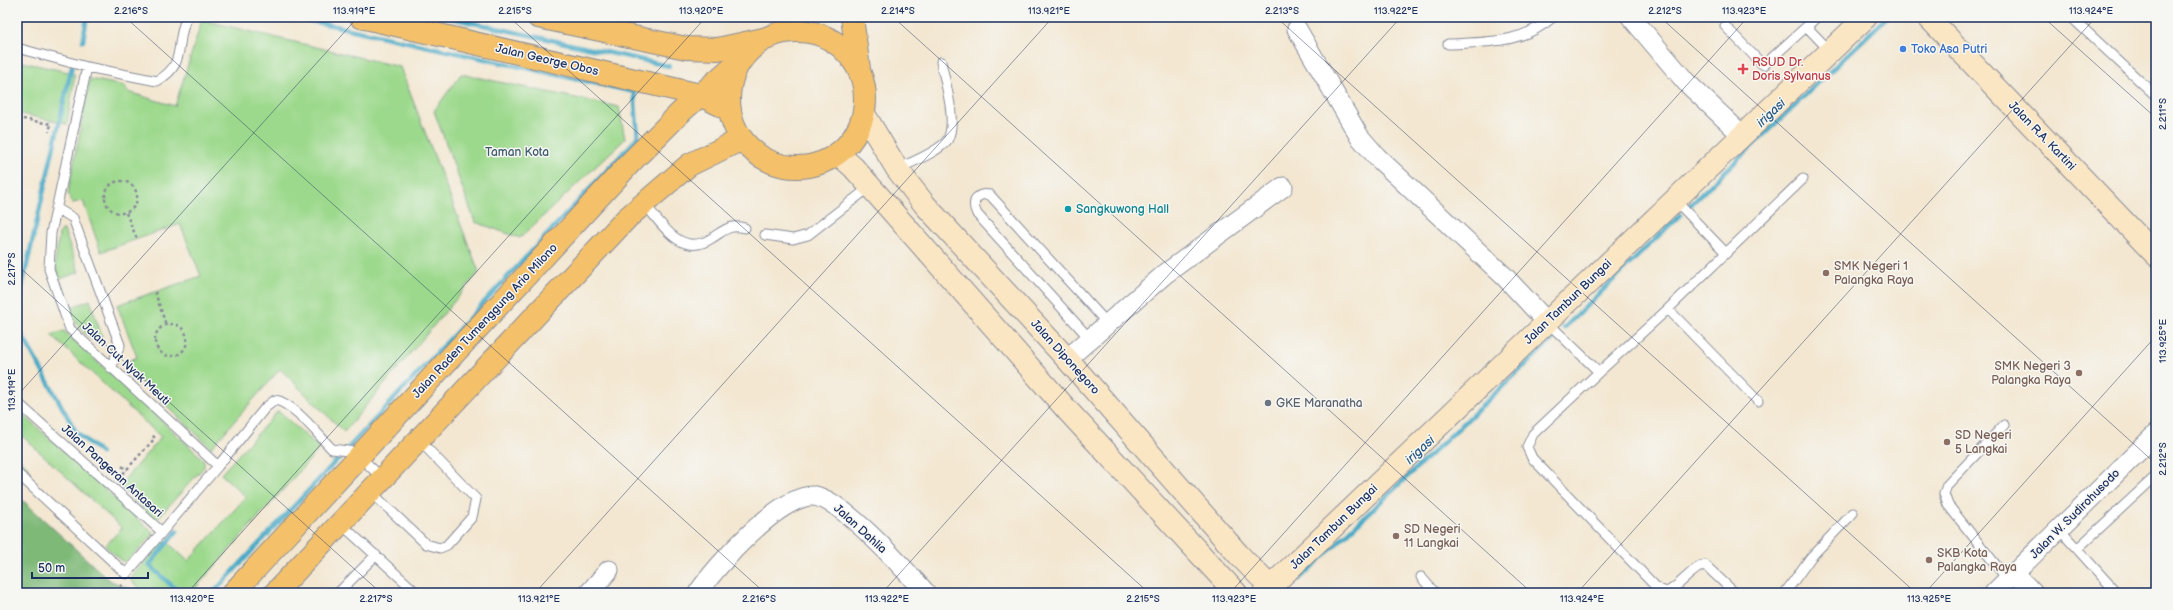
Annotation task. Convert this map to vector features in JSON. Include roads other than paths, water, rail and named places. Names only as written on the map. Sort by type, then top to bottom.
[{"type":"main road","name":"Jalan George Obos","points":[[361,17],[700,95],[730,110]]},
{"type":"main road","points":[[538,17],[686,48],[718,49],[768,38],[782,33],[797,31],[812,33],[827,38],[840,46],[850,56],[859,69]]},
{"type":"main road","points":[[783,17],[768,38],[752,48],[744,57],[733,76],[730,88],[730,110],[734,125],[742,139],[755,152],[770,161],[787,167],[805,167],[823,163],[838,154],[850,143],[859,129],[864,114],[865,91],[859,69],[852,17]]},
{"type":"main road","name":"Jalan Tambun Bungai","points":[[1270,591],[1674,199],[1866,17]]},
{"type":"main road","name":"Jalan R.A. Kartini","points":[[1928,17],[2156,255]]},
{"type":"main road","name":"Jalan Raden Tumenggung Ario Milono","points":[[233,593],[357,454],[600,197],[631,162],[700,95],[744,57]]},
{"type":"main road","name":"Jalan Diponegoro","points":[[864,114],[897,169],[925,205],[1067,359],[1270,591]]},
{"type":"main road","points":[[277,593],[418,439],[627,218],[690,165],[742,139]]},
{"type":"main road","points":[[838,154],[854,167],[1068,411],[1236,593]]},
{"type":"main road","points":[[600,197],[627,218]]},
{"type":"street","points":[[1631,17],[1686,82],[1742,135]]},
{"type":"street","points":[[1297,29],[1359,136],[1377,157],[1506,277],[1547,322]]},
{"type":"street","points":[[1067,359],[1165,274],[1283,187]]},
{"type":"street","name":"Jalan W. Sudirohusodo","points":[[2006,582],[2156,434]]},
{"type":"street","name":"Jalan Dahlia","points":[[698,593],[720,565],[763,522],[796,499],[815,496],[834,504],[867,532],[926,593]]},
{"type":"street","points":[[589,593],[609,570]]},
{"type":"street","points":[[2006,582],[2033,593]]},
{"type":"lane","points":[[17,48],[86,67],[157,81],[169,74],[176,64],[187,17]]},
{"type":"lane","points":[[1448,44],[1493,42],[1520,37],[1544,25],[1553,17]]},
{"type":"lane","points":[[1725,26],[1760,64],[1764,65],[1817,17]]},
{"type":"lane","points":[[2071,17],[2156,96]]},
{"type":"lane","points":[[1807,26],[1830,51]]},
{"type":"lane","points":[[897,169],[936,150],[947,140],[950,129],[950,111],[941,62]]},
{"type":"lane","name":"Jalan Cut Nyak Meuti","points":[[86,67],[50,233],[49,269],[70,329],[218,466]]},
{"type":"lane","points":[[1735,593],[1705,565],[1697,568],[1674,589],[1667,592],[1658,588],[1532,458],[1527,447],[1533,434],[1668,309],[1803,179]]},
{"type":"lane","points":[[765,235],[793,239],[808,235],[871,186]]},
{"type":"lane","points":[[1090,339],[977,214],[974,207],[974,200],[978,196],[984,194],[990,195],[1107,323]]},
{"type":"lane","points":[[1674,199],[1726,253]]},
{"type":"lane","points":[[644,203],[671,236],[683,243],[694,244],[711,239],[725,228],[734,226],[745,228]]},
{"type":"lane","points":[[56,208],[73,218],[120,345],[111,368]]},
{"type":"lane","points":[[1668,309],[1758,401]]},
{"type":"lane","points":[[1547,322],[1599,372]]},
{"type":"lane","points":[[218,466],[265,408],[275,400],[283,402],[332,449],[357,454],[376,484],[426,544],[440,548],[447,545],[472,517],[476,499],[418,439]]},
{"type":"lane","name":"Jalan Pangeran Antasari","points":[[17,402],[162,532],[218,466]]},
{"type":"lane","points":[[2004,425],[1946,485],[1944,494],[1948,505],[2006,582]]},
{"type":"lane","points":[[17,473],[126,574],[162,532]]},
{"type":"lane","points":[[2077,549],[2156,476]]},
{"type":"lane","points":[[1786,593],[1811,558],[1853,513]]},
{"type":"lane","points":[[340,523],[417,593]]},
{"type":"lane","points":[[2060,530],[2117,593]]},
{"type":"lane","points":[[338,593],[376,555]]},
{"type":"lane","points":[[1420,577],[1436,593]]},
{"type":"waterway","points":[[83,41],[87,17]]},
{"type":"waterway","points":[[213,593],[638,137],[634,92],[294,17]]},
{"type":"waterway","points":[[447,17],[669,66]]},
{"type":"waterway","name":"irigasi","points":[[1687,208],[1887,17]]},
{"type":"waterway","points":[[17,309],[72,66]]},
{"type":"waterway","name":"irigasi","points":[[1564,328],[1680,215]]},
{"type":"waterway","points":[[17,326],[76,432],[101,453]]},
{"type":"waterway","name":"irigasi","points":[[1299,579],[1556,336]]},
{"type":"waterway","points":[[177,531],[149,565],[180,593]]},
{"type":"place","name":"Toko Asa Putri","points":[[1903,49]]},
{"type":"place","name":"RSUD Dr. Doris Sylvanus","points":[[1743,69]]},
{"type":"place","name":"Sangkuwong Hall","points":[[1068,209]]},
{"type":"place","name":"SMK Negeri 1 Palangka Raya","points":[[1826,273]]},
{"type":"place","name":"SMK Negeri 3 Palangka Raya","points":[[2079,373]]},
{"type":"place","name":"GKE Maranatha","points":[[1268,403]]},
{"type":"place","name":"SD Negeri 5 Langkai","points":[[1947,442]]},
{"type":"place","name":"SD Negeri 11 Langkai","points":[[1396,536]]},
{"type":"place","name":"SKB Kota Palangka Raya","points":[[1929,560]]},
{"type":"park label","name":"Taman Kota","points":[[517,152]]}]
